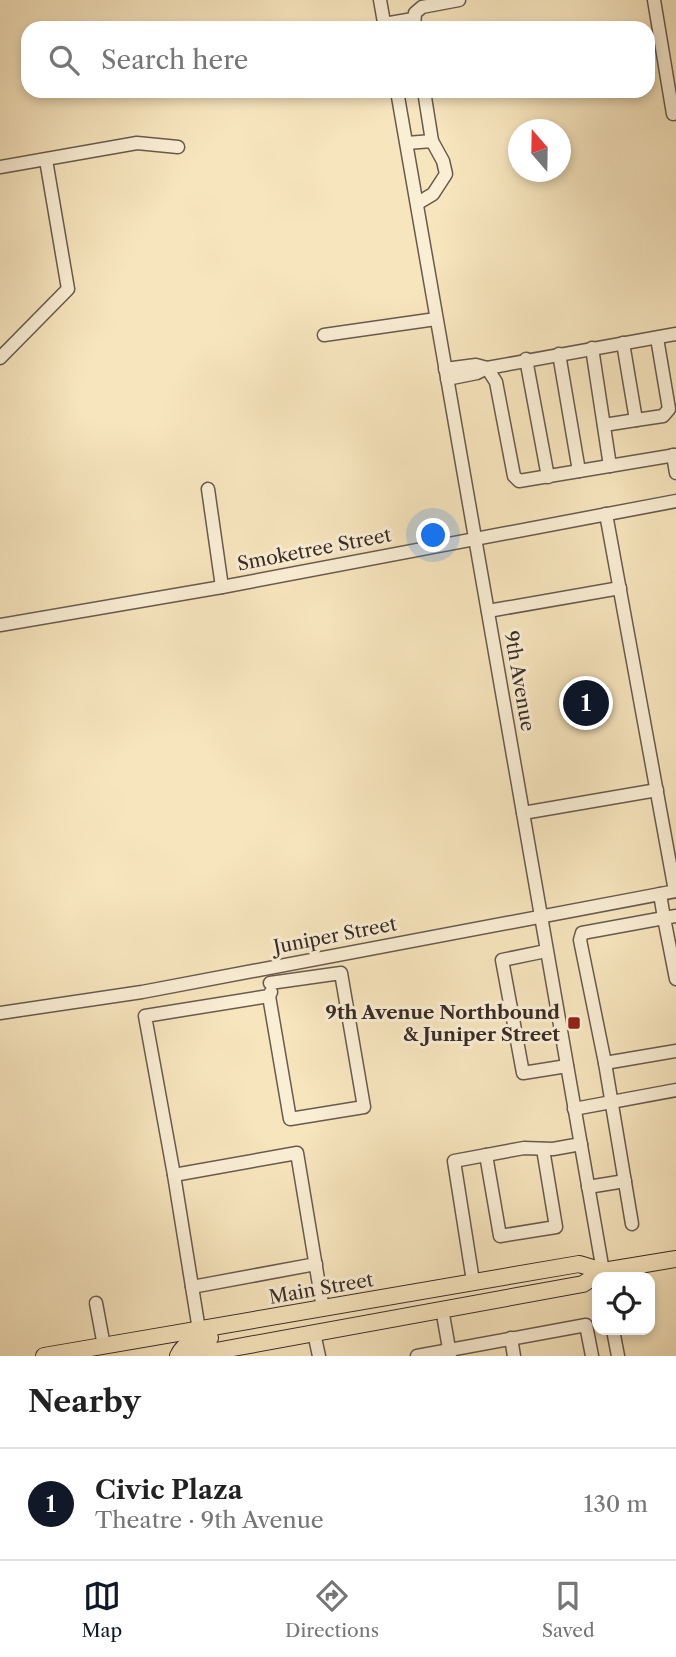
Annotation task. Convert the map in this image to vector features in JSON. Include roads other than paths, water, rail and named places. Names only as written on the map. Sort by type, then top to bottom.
[{"type":"main road","name":"Main Street","points":[[614,1272],[676,1259]]},
{"type":"main road","name":"Main Street","points":[[44,1356],[579,1264],[599,1272]]},
{"type":"main road","name":"Main Street","points":[[189,1356],[248,1350],[314,1333],[583,1284],[592,1280]]},
{"type":"main road","points":[[178,1356],[181,1349],[195,1340],[290,1325],[320,1310]]},
{"type":"street","points":[[380,0],[384,21]]},
{"type":"street","points":[[415,21],[422,7],[459,0]]},
{"type":"street","points":[[654,0],[673,114]]},
{"type":"street","name":"9th Avenue","points":[[398,98],[604,1272]]},
{"type":"street","points":[[418,203],[433,194],[446,174],[432,141],[425,98]]},
{"type":"street","points":[[407,143],[432,141]]},
{"type":"street","points":[[0,167],[137,143],[178,147]]},
{"type":"street","points":[[0,358],[68,289],[46,160]]},
{"type":"street","points":[[324,335],[436,318]]},
{"type":"street","points":[[446,374],[477,373],[526,359],[676,334]]},
{"type":"street","points":[[604,425],[663,416],[668,409],[657,338]]},
{"type":"street","points":[[623,343],[636,420]]},
{"type":"street","points":[[592,348],[610,466]]},
{"type":"street","points":[[559,354],[579,471]]},
{"type":"street","points":[[526,359],[548,477]]},
{"type":"street","points":[[487,368],[496,382],[514,477],[519,481],[675,455],[676,473]]},
{"type":"street","points":[[208,489],[222,587]]},
{"type":"street","name":"Smoketree Street","points":[[0,625],[222,587],[676,501]]},
{"type":"street","points":[[606,514],[676,891]]},
{"type":"street","points":[[488,611],[620,588]]},
{"type":"street","points":[[523,813],[657,790]]},
{"type":"street","name":"Juniper Street","points":[[0,1013],[142,992],[676,891]]},
{"type":"street","points":[[660,894],[670,917],[676,979]]},
{"type":"street","points":[[632,1224],[605,1063],[590,998],[582,933],[670,917]]},
{"type":"street","points":[[546,951],[502,960],[523,1073],[567,1066]]},
{"type":"street","points":[[145,1016],[270,989],[341,973],[364,1107],[290,1119],[270,989],[268,967]]},
{"type":"street","points":[[142,992],[199,1330]]},
{"type":"street","points":[[605,1063],[676,1051]]},
{"type":"street","points":[[574,1109],[676,1090]]},
{"type":"street","points":[[473,1282],[454,1161],[524,1148],[543,1149],[581,1144]]},
{"type":"street","points":[[486,1155],[500,1236],[556,1227],[543,1149]]},
{"type":"street","points":[[174,1175],[297,1153],[316,1264],[320,1310]]},
{"type":"street","points":[[588,1187],[625,1181]]},
{"type":"street","points":[[192,1287],[316,1264]]},
{"type":"street","points":[[96,1303],[104,1346]]},
{"type":"street","points":[[442,1309],[449,1352]]},
{"type":"street","points":[[417,1356],[586,1325],[592,1356]]},
{"type":"street","points":[[314,1333],[319,1356]]},
{"type":"street","points":[[614,1335],[618,1356]]},
{"type":"street","points":[[511,1338],[514,1356]]},
{"type":"place","name":"Civic Plaza","points":[[586,703]]},
{"type":"place","name":"9th Avenue Northbound & Juniper Street","points":[[574,1023]]}]
